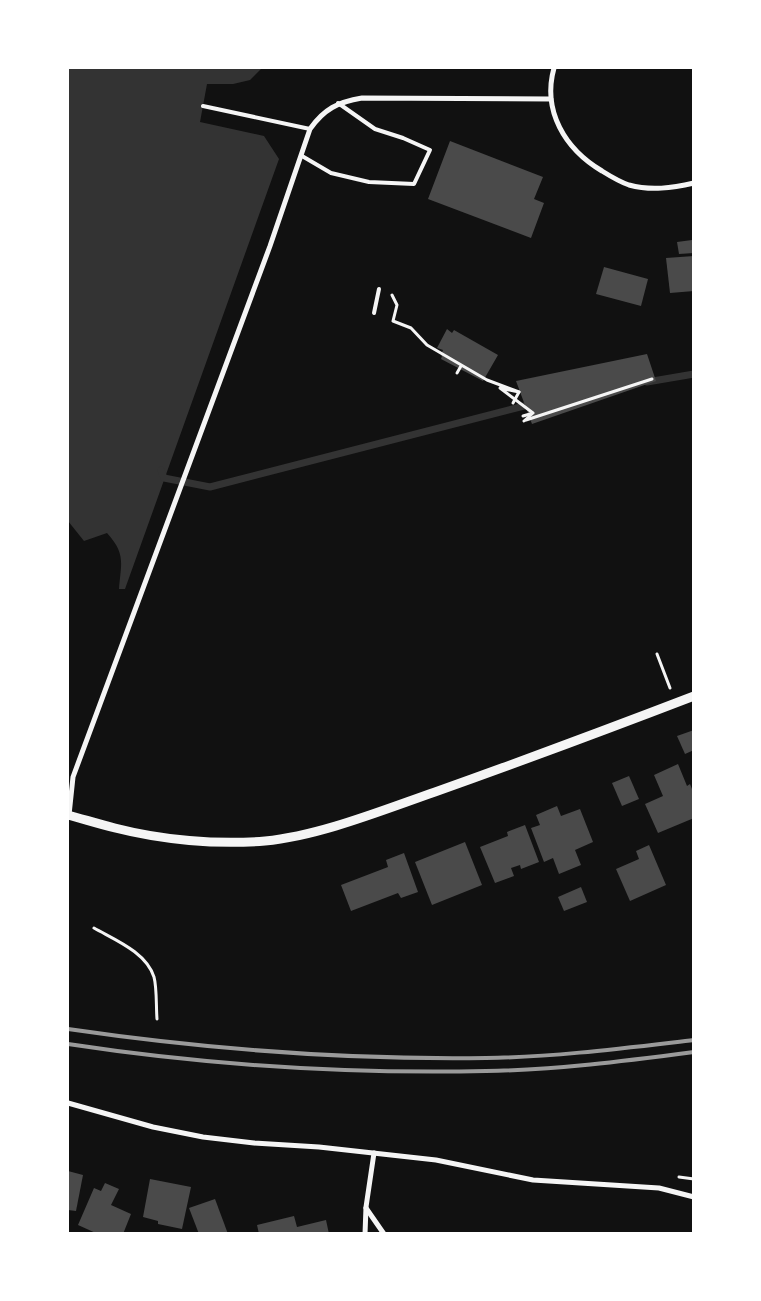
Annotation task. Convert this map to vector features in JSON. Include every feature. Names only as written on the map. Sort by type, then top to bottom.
[{"type":"street","points":[[554,68],[551,80],[551,99],[554,115],[564,136],[575,151],[609,176],[628,185],[652,189],[675,188],[694,183]]},
{"type":"street","points":[[551,99],[362,98],[338,103],[318,118],[310,129],[270,246],[73,777],[68,815],[116,828],[175,838],[222,842],[275,839],[308,833],[385,810],[566,745],[694,696]]},
{"type":"street","points":[[68,1103],[153,1127],[203,1137],[436,1160],[534,1180],[659,1188],[694,1197]]},
{"type":"street","points":[[365,1234],[366,1207],[374,1153]]},
{"type":"street","points":[[366,1207],[384,1234]]},
{"type":"lane","points":[[302,156],[331,173],[369,182],[414,184],[430,150],[403,138],[375,129],[338,103]]},
{"type":"lane","points":[[203,106],[310,129]]},
{"type":"lane","points":[[374,313],[379,289]]},
{"type":"path","points":[[389,290],[396,305],[393,321],[411,328],[427,345],[461,366],[487,380],[519,392]]},
{"type":"path","points":[[457,372],[461,366]]},
{"type":"path","points":[[532,412],[524,421],[652,379]]},
{"type":"path","points":[[519,392],[500,388],[532,412]]},
{"type":"path","points":[[515,401],[519,392]]},
{"type":"path","points":[[523,416],[532,412]]},
{"type":"path","points":[[657,654],[676,703]]},
{"type":"path","points":[[94,928],[129,947],[146,964],[154,977],[157,1020]]},
{"type":"shaded area","points":[[68,68],[262,68],[250,80],[233,84],[207,84],[200,122],[264,136],[279,159],[125,589],[119,589],[121,559],[113,540],[107,533],[84,541],[68,521]]},
{"type":"building","points":[[450,141],[543,177],[534,199],[544,203],[531,238],[428,199]]},
{"type":"building","points":[[692,240],[694,253],[679,254],[677,242]]},
{"type":"building","points":[[694,256],[694,291],[670,293],[666,258]]},
{"type":"building","points":[[604,267],[648,279],[641,306],[596,294]]},
{"type":"building","points":[[447,329],[452,333],[454,330],[498,355],[483,381],[441,359],[443,350],[437,348]]},
{"type":"building","points":[[647,354],[656,381],[532,424],[516,381]]},
{"type":"building","points":[[694,730],[694,750],[685,754],[677,736]]},
{"type":"building","points":[[678,764],[687,786],[690,784],[694,794],[694,818],[658,833],[645,804],[663,796],[654,775]]},
{"type":"building","points":[[629,776],[639,799],[622,806],[612,783]]},
{"type":"building","points":[[557,806],[561,816],[580,809],[593,842],[575,850],[581,865],[559,874],[553,858],[544,862],[531,828],[540,825],[536,815]]},
{"type":"building","points":[[525,825],[539,862],[521,869],[520,865],[511,868],[514,876],[495,883],[480,847],[508,836],[507,832]]},
{"type":"building","points":[[465,842],[482,885],[432,905],[415,862]]},
{"type":"building","points":[[649,845],[666,885],[630,901],[616,869],[639,859],[636,851]]},
{"type":"building","points":[[404,853],[418,892],[401,898],[398,893],[351,911],[341,885],[388,867],[386,860]]},
{"type":"building","points":[[581,887],[587,902],[564,911],[558,897]]},
{"type":"building","points":[[68,1171],[83,1175],[76,1211],[68,1210]]},
{"type":"building","points":[[150,1179],[191,1187],[182,1229],[158,1224],[158,1221],[143,1217]]},
{"type":"building","points":[[105,1183],[119,1189],[111,1205],[131,1214],[123,1234],[98,1234],[78,1225],[94,1188],[101,1191]]},
{"type":"building","points":[[215,1199],[228,1234],[199,1234],[189,1208]]},
{"type":"building","points":[[294,1216],[297,1227],[326,1220],[329,1234],[259,1234],[257,1225]]},
{"type":"waterway","points":[[647,382],[694,374]]},
{"type":"waterway","points":[[161,470],[164,478],[210,487],[528,405]]},
{"type":"railway","points":[[68,1029],[276,1052],[434,1058],[538,1056],[694,1040]]},
{"type":"railway","points":[[68,1044],[224,1063],[434,1072],[538,1069],[694,1052]]}]
